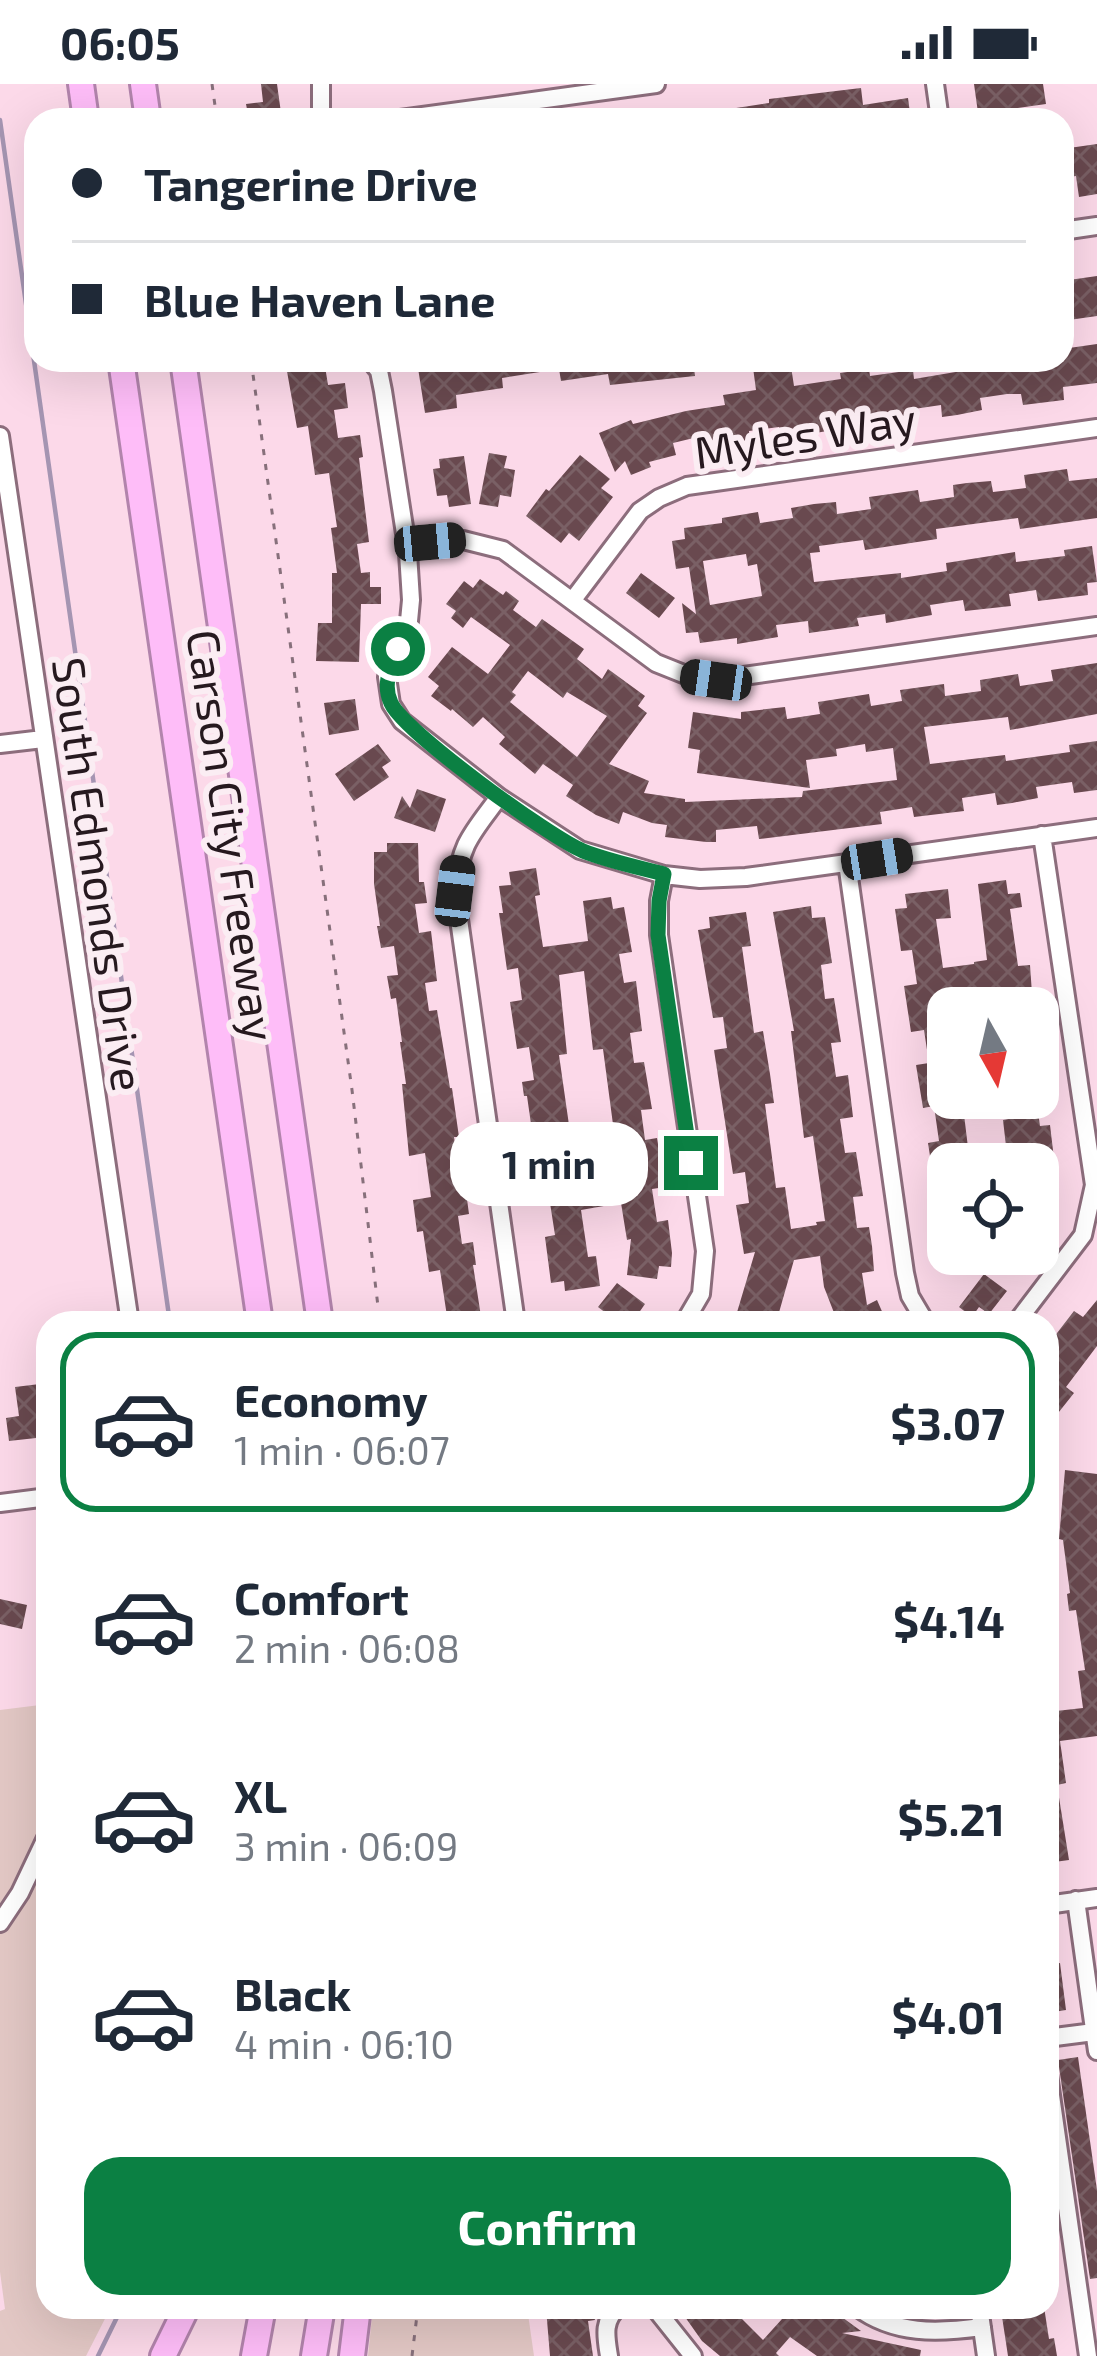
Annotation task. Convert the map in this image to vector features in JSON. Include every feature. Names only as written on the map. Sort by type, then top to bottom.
[{"type":"highway","name":"Carson City Freeway","points":[[123,372],[258,1311]]},
{"type":"highway","name":"Carson City Freeway","points":[[185,372],[318,1311]]},
{"type":"highway","points":[[164,2356],[181,2319]]},
{"type":"highway","points":[[254,2356],[261,2319]]},
{"type":"highway","points":[[314,2356],[320,2319]]},
{"type":"highway","points":[[352,2356],[357,2319]]},
{"type":"street","points":[[481,108],[656,84]]},
{"type":"street","points":[[379,372],[411,600],[409,621],[387,677],[388,694],[402,721],[499,796],[580,850],[700,879],[746,877],[1097,828]]},
{"type":"street","name":"Myles Way","points":[[572,601],[640,512],[659,497],[686,486],[1097,428]]},
{"type":"street","name":"South Edmonds Drive","points":[[0,436],[128,1311]]},
{"type":"street","points":[[406,544],[463,539],[503,550],[656,663],[691,677],[716,680],[1097,626]]},
{"type":"street","points":[[0,744],[43,739]]},
{"type":"street","points":[[499,796],[467,839],[455,891],[514,1311]]},
{"type":"street","points":[[1025,1311],[1083,1235],[1094,1185],[1042,835]]},
{"type":"street","points":[[848,863],[905,1274],[919,1311]]},
{"type":"street","points":[[664,874],[658,935],[705,1251],[700,1294],[691,1311]]},
{"type":"street","points":[[0,1503],[36,1498]]},
{"type":"street","points":[[0,1923],[36,1859]]},
{"type":"street","points":[[1059,1902],[1097,1898]]},
{"type":"street","points":[[1059,2039],[1096,2041],[1092,1971],[1076,1900]]},
{"type":"street","points":[[1059,2132],[1088,2290],[1088,2356]]},
{"type":"street","points":[[609,2319],[605,2329],[609,2356]]},
{"type":"street","points":[[664,2319],[693,2356]]},
{"type":"street","points":[[876,2319],[919,2332],[982,2327]]},
{"type":"street","points":[[981,2319],[986,2356]]},
{"type":"path","points":[[252,372],[379,1311]]},
{"type":"path","points":[[412,2356],[417,2319]]},
{"type":"shaded area","points":[[36,1706],[36,2319],[105,2319],[86,2356],[0,2356],[0,2311],[5,2309],[0,2272],[0,1710]]},
{"type":"shaded area","points":[[372,2319],[529,2319],[534,2356],[368,2356]]},
{"type":"building","points":[[261,84],[277,84],[280,108],[247,108],[246,104],[263,102]]},
{"type":"building","points":[[974,84],[1043,84],[1046,104],[977,108]]},
{"type":"building","points":[[861,88],[863,105],[908,98],[909,108],[736,108],[769,103],[769,99]]},
{"type":"building","points":[[1097,144],[1097,194],[1079,197],[1074,147]]},
{"type":"building","points":[[1097,276],[1097,316],[1074,319],[1074,279]]},
{"type":"building","points":[[1097,344],[1097,383],[1063,387],[1064,400],[1023,405],[1021,394],[1007,394],[980,398],[982,410],[957,415],[942,417],[941,405],[907,410],[908,422],[886,425],[860,428],[858,416],[825,421],[827,431],[781,439],[779,427],[749,431],[750,443],[731,446],[707,448],[706,435],[673,443],[676,455],[649,462],[651,467],[631,475],[625,461],[615,472],[599,433],[631,420],[633,424],[725,405],[723,395],[756,390],[754,372],[792,372],[794,386],[841,379],[840,373],[847,372],[869,372],[870,376],[913,372],[914,379],[956,372],[1074,372],[1074,347]]},
{"type":"building","points":[[287,372],[326,372],[328,385],[345,383],[348,408],[334,410],[338,438],[360,435],[369,542],[357,544],[361,573],[370,572],[370,587],[381,587],[381,604],[361,604],[359,662],[316,661],[318,623],[332,623],[332,573],[337,573],[331,528],[337,527],[329,473],[315,475],[308,426],[297,428]]},
{"type":"building","points":[[419,372],[540,372],[502,378],[503,388],[456,395],[457,408],[425,413]]},
{"type":"building","points":[[560,372],[694,372],[695,376],[610,385],[608,374],[561,381]]},
{"type":"building","points":[[489,453],[507,456],[504,468],[515,470],[511,497],[500,495],[498,507],[479,504]]},
{"type":"building","points":[[580,455],[610,479],[601,488],[613,497],[579,541],[569,533],[561,543],[526,516]]},
{"type":"building","points":[[464,456],[471,504],[449,507],[447,495],[437,496],[433,469],[440,468],[439,459]]},
{"type":"building","points":[[1067,469],[1069,481],[1097,478],[1097,518],[1020,529],[1018,518],[936,529],[937,539],[865,550],[863,540],[819,546],[820,552],[810,553],[814,582],[901,573],[901,578],[947,571],[946,563],[1015,552],[1016,562],[1065,556],[1064,550],[1092,546],[1097,582],[1087,583],[1088,595],[1038,601],[1036,590],[1009,594],[1011,606],[965,611],[963,600],[930,605],[932,615],[886,623],[885,614],[857,618],[859,626],[809,633],[808,621],[776,625],[778,637],[737,644],[737,638],[700,643],[698,632],[686,633],[682,603],[696,614],[689,567],[676,569],[672,541],[685,539],[684,528],[758,512],[760,523],[793,518],[791,508],[814,504],[836,502],[837,514],[871,509],[869,497],[918,490],[920,502],[954,497],[953,485],[967,483],[991,481],[993,492],[1026,488],[1024,475]],"holes":[[[746,554],[748,566],[757,564],[762,596],[710,605],[703,561]]]},
{"type":"building","points":[[641,573],[675,598],[659,618],[626,593]]},
{"type":"building","points":[[480,579],[503,595],[506,591],[519,601],[513,610],[536,627],[542,619],[584,649],[577,659],[602,679],[608,669],[645,696],[638,706],[647,713],[609,764],[649,781],[644,793],[685,802],[802,797],[803,791],[897,780],[893,748],[866,752],[865,744],[836,749],[837,756],[806,760],[810,788],[697,773],[700,750],[688,748],[693,712],[741,719],[741,712],[785,707],[787,719],[820,714],[818,702],[869,694],[871,706],[902,701],[900,690],[944,684],[945,696],[981,691],[980,680],[1018,674],[1020,686],[1053,681],[1051,670],[1097,663],[1097,714],[1010,730],[1008,717],[924,727],[930,764],[1005,755],[1006,761],[1070,752],[1069,745],[1097,741],[1097,790],[1074,793],[1072,782],[1036,787],[1038,798],[1012,803],[997,805],[995,793],[962,798],[964,811],[914,817],[912,807],[880,812],[882,824],[759,839],[757,826],[716,830],[716,842],[706,842],[665,837],[667,825],[623,812],[619,824],[566,796],[573,785],[543,764],[535,774],[499,744],[505,737],[483,717],[473,727],[431,696],[439,686],[428,677],[452,647],[488,674],[510,645],[471,617],[463,628],[451,618],[456,611],[446,604],[464,581],[473,588]],"holes":[[[528,671],[563,698],[567,692],[607,716],[577,757],[510,702]]]},
{"type":"building","points":[[355,699],[359,730],[329,735],[324,703]]},
{"type":"building","points":[[378,744],[391,761],[382,767],[389,777],[354,801],[335,774]]},
{"type":"building","points":[[417,789],[446,799],[435,832],[394,818],[402,796],[410,808]]},
{"type":"building","points":[[387,843],[418,843],[419,882],[424,882],[427,903],[415,904],[419,933],[431,931],[437,981],[425,983],[429,1011],[437,1010],[452,1088],[459,1137],[454,1137],[469,1214],[458,1216],[462,1244],[473,1242],[480,1311],[446,1311],[440,1270],[429,1272],[423,1231],[417,1232],[413,1200],[431,1197],[425,1153],[409,1156],[402,1042],[396,998],[391,999],[387,976],[398,975],[394,946],[381,948],[377,926],[374,852],[387,852]]},
{"type":"building","points":[[536,868],[543,947],[588,941],[583,901],[611,897],[613,909],[624,907],[632,952],[619,954],[624,983],[636,981],[642,1031],[630,1033],[634,1063],[644,1062],[652,1109],[641,1110],[645,1140],[657,1138],[665,1187],[652,1189],[657,1222],[668,1220],[672,1253],[671,1267],[659,1266],[657,1279],[627,1275],[631,1239],[627,1240],[621,1203],[581,1210],[588,1257],[596,1256],[600,1286],[565,1291],[564,1281],[551,1283],[545,1237],[555,1235],[550,1203],[538,1205],[532,1158],[545,1156],[540,1123],[531,1124],[524,1096],[522,1082],[534,1080],[529,1047],[517,1049],[510,1002],[522,1000],[518,968],[507,970],[499,913],[503,913],[499,886],[511,885],[509,872]],"holes":[[[584,971],[593,1050],[603,1049],[614,1132],[571,1139],[559,1055],[567,1054],[559,975]]]},
{"type":"building","points":[[1006,880],[1008,894],[1020,893],[1022,907],[1010,909],[1018,966],[1030,965],[1032,987],[927,987],[927,1050],[924,1030],[911,1032],[904,986],[917,984],[912,950],[901,951],[895,909],[907,908],[905,894],[948,889],[951,918],[936,919],[943,968],[974,964],[987,960],[978,884]]},
{"type":"building","points":[[811,906],[812,918],[825,917],[832,963],[821,965],[825,999],[834,998],[841,1042],[831,1043],[836,1077],[848,1075],[853,1117],[840,1119],[845,1153],[856,1152],[863,1196],[853,1197],[857,1228],[869,1227],[872,1246],[874,1271],[862,1273],[867,1305],[877,1300],[882,1311],[833,1311],[820,1256],[794,1260],[779,1311],[737,1311],[755,1252],[744,1254],[736,1205],[749,1203],[745,1172],[733,1174],[714,1050],[727,1048],[723,1017],[713,1018],[698,930],[710,928],[709,917],[746,912],[751,946],[742,947],[754,1033],[763,1031],[770,1074],[774,1103],[765,1104],[776,1188],[785,1187],[791,1229],[825,1221],[813,1136],[804,1138],[794,1031],[773,912]]},
{"type":"building","points":[[927,1063],[927,1107],[923,1108],[916,1065]]},
{"type":"building","points":[[936,1119],[965,1119],[967,1143],[928,1143],[939,1141]]},
{"type":"building","points":[[1039,1119],[1040,1126],[1050,1125],[1052,1143],[1006,1143],[1003,1120]]},
{"type":"building","points":[[983,1275],[1007,1291],[991,1311],[979,1307],[964,1311],[959,1307]]},
{"type":"building","points":[[617,1283],[645,1304],[640,1311],[598,1307]]},
{"type":"building","points":[[1097,1300],[1097,1346],[1066,1387],[1074,1393],[1059,1412],[1059,1330],[1074,1311],[1083,1317]]},
{"type":"building","points":[[36,1384],[36,1438],[9,1441],[6,1418],[19,1416],[15,1387]]},
{"type":"building","points":[[1065,1470],[1097,1474],[1097,1736],[1060,1741],[1066,1783],[1059,1785],[1059,1711],[1083,1708],[1078,1671],[1085,1670],[1076,1610],[1069,1611],[1063,1540],[1059,1539]]},
{"type":"building","points":[[0,1599],[27,1605],[22,1629],[0,1624]]},
{"type":"building","points":[[1059,1798],[1069,1860],[1059,1861]]},
{"type":"building","points":[[1059,1963],[1066,2010],[1059,2011]]},
{"type":"building","points":[[1078,2057],[1097,2190],[1097,2278],[1090,2279],[1059,2060]]},
{"type":"building","points":[[547,2319],[595,2319],[588,2321],[593,2356],[550,2356]]},
{"type":"building","points":[[686,2319],[742,2319],[763,2340],[782,2319],[844,2319],[861,2331],[842,2333],[921,2350],[920,2356],[817,2356],[790,2337],[776,2353],[779,2356],[720,2356]]},
{"type":"building","points":[[1002,2319],[1046,2319],[1057,2356],[1008,2356]]},
{"type":"waterway","points":[[0,120],[24,290]]},
{"type":"waterway","points":[[36,372],[168,1311]]},
{"type":"waterway","points":[[98,2356],[116,2319]]},
{"type":"route","points":[[398,649],[387,677],[391,704],[402,721],[499,796],[580,850],[664,874],[658,935],[691,1163]]}]
